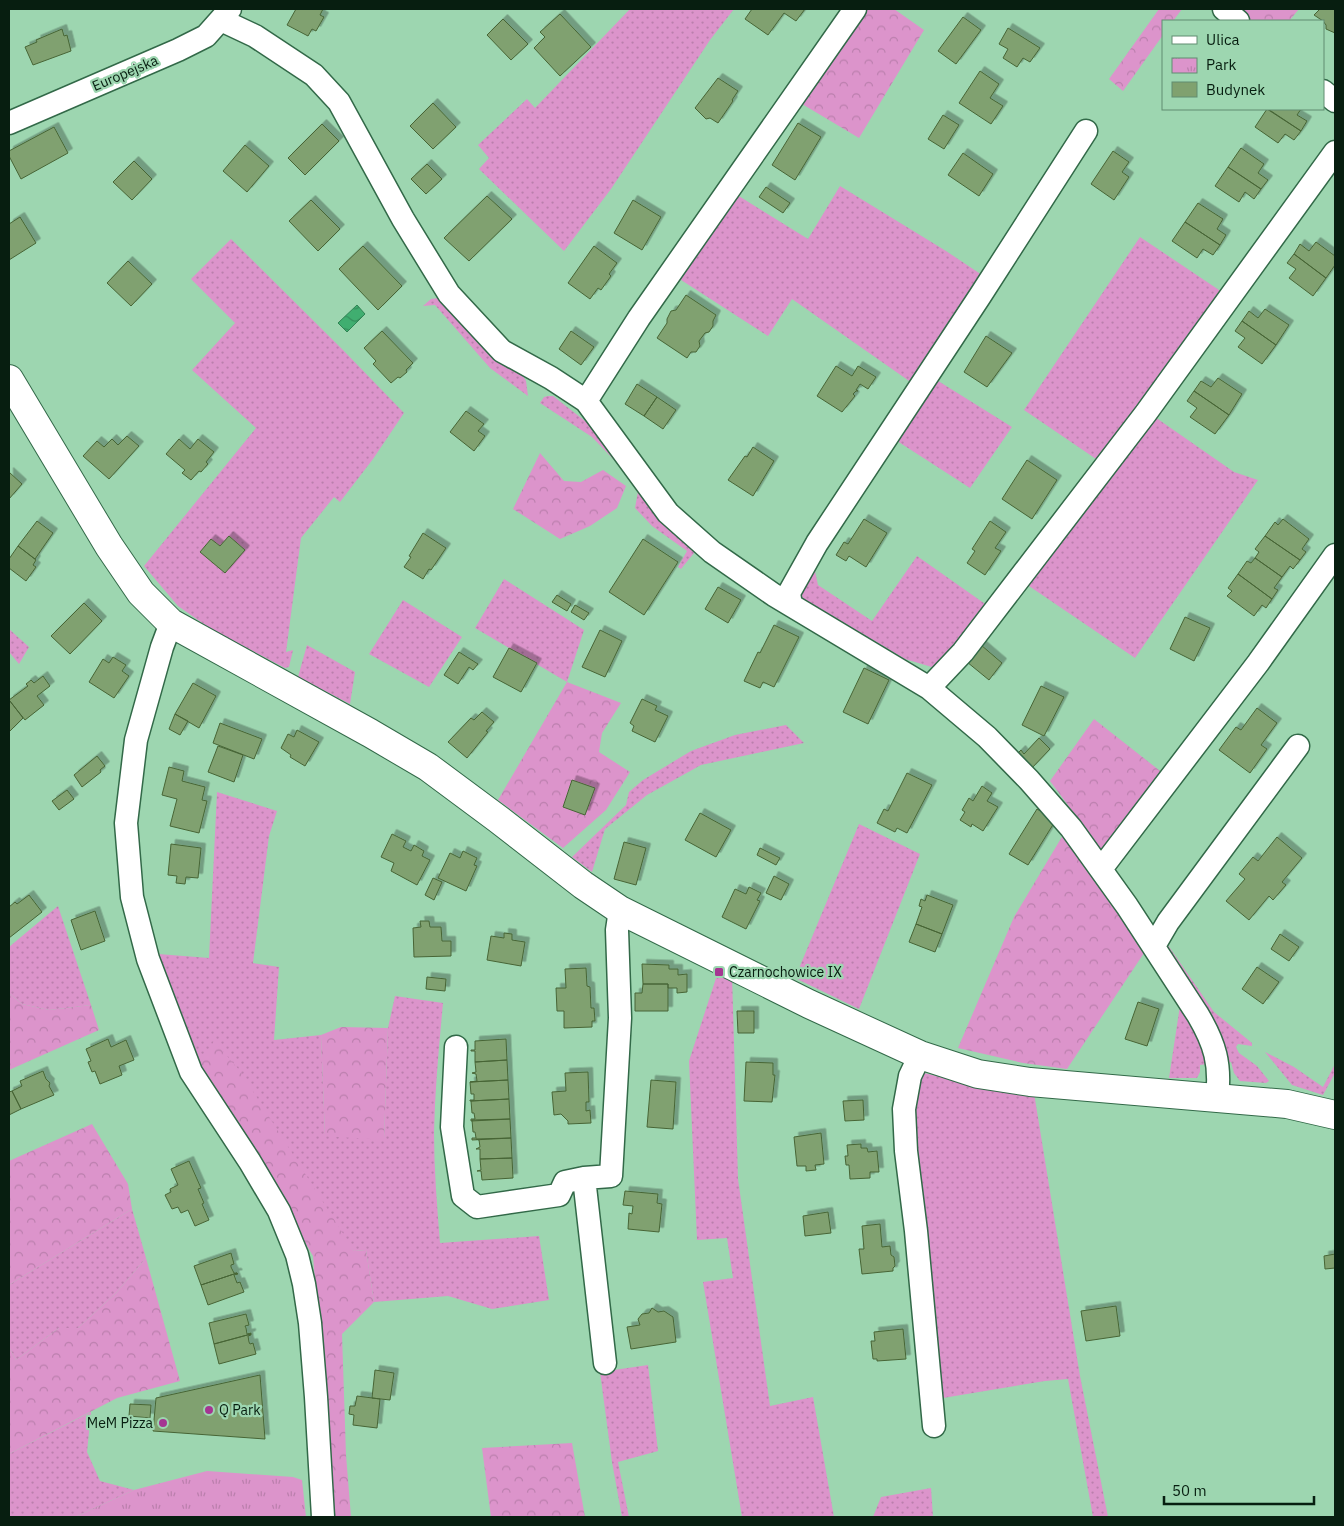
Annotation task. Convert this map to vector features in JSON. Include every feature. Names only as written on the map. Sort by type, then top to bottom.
[{"type":"street","points":[[586,401],[639,318],[855,9]]},
{"type":"street","points":[[1224,9],[1237,20]]},
{"type":"street","points":[[225,14],[314,75],[339,102],[402,219],[450,294],[502,351],[551,378],[586,401],[668,513],[712,552],[791,605],[930,688],[987,737],[1030,780],[1071,828],[1101,869],[1154,946],[1211,1037],[1219,1069],[1217,1098]]},
{"type":"street","name":"Europejska","points":[[9,122],[178,50],[206,36],[225,14]]},
{"type":"street","points":[[1324,92],[1335,101]]},
{"type":"street","points":[[791,605],[789,592],[813,550],[1086,131]]},
{"type":"street","points":[[930,688],[963,652],[1146,413],[1335,152]]},
{"type":"street","points":[[9,379],[108,546],[141,593],[172,622],[196,638],[370,733],[428,768],[583,885],[620,910],[810,1004],[920,1055],[978,1074],[1022,1080],[1287,1104],[1335,1115]]},
{"type":"street","points":[[1101,869],[1258,663],[1335,555]]},
{"type":"street","points":[[172,622],[162,647],[136,740],[126,823],[132,897],[148,959],[190,1072],[250,1162],[274,1203],[298,1255],[310,1322],[323,1517]]},
{"type":"street","points":[[1154,946],[1168,922],[1298,746]]},
{"type":"street","points":[[456,1046],[452,1127],[463,1196],[477,1207],[559,1195],[565,1182],[584,1178],[611,1176],[620,1018],[617,930],[620,910]]},
{"type":"street","points":[[920,1055],[910,1076],[904,1109],[934,1426]]},
{"type":"street","points":[[584,1178],[605,1363]]},
{"type":"green space","points":[[630,9],[734,9],[710,40],[611,189],[564,251],[479,169],[489,158],[478,145],[527,99],[535,108]]},
{"type":"green space","points":[[863,9],[894,9],[924,30],[859,138],[797,101]]},
{"type":"green space","points":[[1159,9],[1182,9],[1174,20],[1162,20],[1162,36],[1123,91],[1109,79]]},
{"type":"green space","points":[[1237,9],[1299,9],[1290,20],[1251,20]]},
{"type":"green space","points":[[840,186],[982,275],[912,383],[792,299],[768,336],[678,278],[734,193],[808,239]]},
{"type":"green space","points":[[1140,237],[1222,292],[1099,461],[1024,410]]},
{"type":"green space","points":[[231,239],[404,413],[373,459],[340,502],[334,497],[301,538],[286,652],[293,650],[289,667],[285,668],[211,629],[178,606],[144,566],[256,428],[192,370],[235,323],[191,279]]},
{"type":"green space","points":[[431,299],[443,299],[521,373],[526,381],[528,396],[490,368],[435,305],[423,306]]},
{"type":"green space","points":[[935,379],[1012,427],[970,488],[894,439]]},
{"type":"green space","points":[[553,396],[594,428],[693,546],[694,553],[681,569],[678,567],[687,551],[652,526],[635,508],[639,486],[592,437],[540,403],[544,397]]},
{"type":"green space","points":[[1152,415],[1234,472],[1258,480],[1135,658],[1026,584]]},
{"type":"green space","points":[[540,453],[564,481],[581,482],[603,470],[626,486],[617,508],[590,526],[560,539],[513,509]]},
{"type":"green space","points":[[917,556],[988,606],[935,668],[905,659],[804,599],[800,594],[813,562],[818,585],[872,621]]},
{"type":"green space","points":[[504,579],[584,630],[567,682],[475,628]]},
{"type":"green space","points":[[403,600],[462,637],[429,687],[369,654]]},
{"type":"green space","points":[[9,629],[29,647],[19,664],[9,652]]},
{"type":"green space","points":[[307,645],[355,672],[350,704],[298,677]]},
{"type":"green space","points":[[567,682],[621,703],[602,733],[599,752],[630,772],[606,810],[563,848],[498,800]]},
{"type":"green space","points":[[1094,719],[1164,774],[1103,852],[1050,781]]},
{"type":"green space","points":[[786,725],[804,743],[701,765],[647,795],[605,829],[592,872],[572,857],[626,805],[629,792],[643,780],[691,751],[735,735]]},
{"type":"green space","points":[[217,792],[277,811],[269,836],[253,963],[279,967],[274,1040],[321,1035],[325,1135],[384,1139],[388,1028],[395,996],[443,1003],[434,1132],[440,1243],[539,1236],[549,1300],[492,1309],[448,1296],[374,1302],[366,1250],[354,1251],[199,1065],[186,1042],[158,954],[209,958]]},
{"type":"green space","points":[[859,824],[920,854],[859,1009],[795,978]]},
{"type":"green space","points":[[1066,830],[1146,950],[1067,1069],[1023,1063],[958,1048],[1014,917]]},
{"type":"green space","points":[[58,906],[91,1005],[49,1010],[22,1004],[9,993],[9,947]]},
{"type":"green space","points":[[1163,938],[1214,1012],[1252,1043],[1252,1046],[1238,1044],[1236,1047],[1239,1053],[1257,1066],[1269,1081],[1266,1083],[1240,1081],[1234,1073],[1231,1062],[1227,1063],[1164,948]]},
{"type":"green space","points":[[719,969],[732,975],[738,1179],[770,1406],[813,1397],[834,1517],[742,1517],[703,1282],[733,1278],[727,1238],[697,1240],[689,1061]]},
{"type":"green space","points":[[9,993],[22,1004],[49,1010],[91,1005],[99,1030],[9,1070]]},
{"type":"green space","points":[[1181,999],[1198,1031],[1208,1064],[1200,1065],[1200,1072],[1197,1078],[1169,1078]]},
{"type":"green space","points":[[341,1027],[388,1028],[384,1140],[325,1136],[321,1035]]},
{"type":"green space","points":[[214,1041],[240,1071],[354,1251],[366,1250],[374,1302],[342,1334],[346,1455],[351,1517],[333,1517],[313,1256],[199,1065]]},
{"type":"green space","points":[[1265,1052],[1294,1067],[1323,1087],[1335,1064],[1335,1073],[1323,1095],[1292,1085]]},
{"type":"green space","points":[[924,1073],[990,1089],[1034,1093],[1080,1376],[1108,1517],[1093,1517],[1068,1379],[937,1399],[907,1108]]},
{"type":"green space","points":[[92,1124],[128,1184],[132,1209],[9,1285],[9,1161]]},
{"type":"green space","points":[[132,1209],[146,1258],[116,1293],[78,1328],[59,1328],[16,1360],[9,1347],[9,1285]]},
{"type":"green space","points":[[146,1258],[180,1381],[117,1398],[9,1454],[9,1347],[16,1360],[59,1328],[78,1328],[116,1293]]},
{"type":"green space","points":[[648,1365],[658,1451],[618,1462],[629,1517],[622,1517],[612,1462],[600,1372]]},
{"type":"green space","points":[[91,1412],[87,1452],[100,1481],[134,1490],[75,1517],[9,1517],[9,1454]]},
{"type":"green space","points":[[572,1443],[585,1517],[491,1517],[482,1448]]},
{"type":"green space","points":[[207,1471],[293,1477],[302,1480],[306,1517],[75,1517],[134,1490]]},
{"type":"green space","points":[[931,1488],[933,1517],[873,1517],[881,1497]]},
{"type":"water","points":[[357,305],[365,314],[347,332],[338,323]]},
{"type":"building","points":[[296,9],[323,9],[320,15],[324,17],[316,31],[312,29],[308,36],[287,25]]},
{"type":"building","points":[[752,9],[805,9],[796,21],[784,13],[768,35],[745,19]]},
{"type":"building","points":[[1320,9],[1335,9],[1335,33],[1326,29],[1324,20],[1314,15]]},
{"type":"building","points":[[560,14],[591,47],[560,76],[534,48],[545,37],[540,32]]},
{"type":"building","points":[[963,17],[981,30],[956,64],[938,51]]},
{"type":"building","points":[[503,19],[528,44],[511,60],[487,35]]},
{"type":"building","points":[[1008,28],[1040,48],[1030,62],[1023,58],[1017,67],[1003,58],[1008,49],[999,44]]},
{"type":"building","points":[[62,29],[64,36],[67,35],[71,51],[33,65],[25,47]]},
{"type":"building","points":[[980,71],[999,84],[990,98],[1003,106],[991,124],[959,103]]},
{"type":"building","points":[[718,78],[738,91],[718,123],[710,118],[706,119],[695,108]]},
{"type":"building","points":[[433,103],[456,127],[433,149],[410,126]]},
{"type":"building","points":[[1266,110],[1269,110],[1301,131],[1294,140],[1285,134],[1278,143],[1255,127]]},
{"type":"building","points":[[1270,110],[1300,110],[1297,115],[1307,121],[1301,131]]},
{"type":"building","points":[[943,115],[959,125],[944,149],[928,139]]},
{"type":"building","points":[[798,123],[821,137],[795,180],[772,165]]},
{"type":"building","points":[[322,124],[339,141],[305,175],[288,158]]},
{"type":"building","points":[[54,127],[68,153],[21,179],[9,156],[9,151]]},
{"type":"building","points":[[245,145],[269,166],[247,192],[223,171]]},
{"type":"building","points":[[1241,148],[1264,164],[1258,173],[1268,180],[1261,189],[1228,167]]},
{"type":"building","points":[[1113,151],[1129,162],[1122,172],[1129,177],[1114,200],[1091,184]]},
{"type":"building","points":[[963,153],[993,174],[979,196],[948,175]]},
{"type":"building","points":[[134,161],[152,179],[132,200],[113,182]]},
{"type":"building","points":[[427,164],[442,179],[426,194],[411,179]]},
{"type":"building","points":[[1228,167],[1261,189],[1254,199],[1245,192],[1239,202],[1215,186]]},
{"type":"building","points":[[766,187],[790,203],[783,213],[759,197]]},
{"type":"building","points":[[487,196],[512,219],[469,261],[444,238]]},
{"type":"building","points":[[311,200],[340,229],[318,251],[289,221]]},
{"type":"building","points":[[633,200],[661,217],[642,250],[614,233]]},
{"type":"building","points":[[1198,203],[1223,219],[1217,229],[1226,235],[1220,245],[1185,222]]},
{"type":"building","points":[[20,217],[36,243],[9,260],[9,224]]},
{"type":"building","points":[[1185,222],[1220,245],[1213,255],[1203,249],[1197,258],[1172,241]]},
{"type":"building","points":[[1316,242],[1335,256],[1335,265],[1326,278],[1294,254],[1300,244],[1309,251]]},
{"type":"building","points":[[363,246],[402,286],[378,310],[339,269]]},
{"type":"building","points":[[594,246],[617,263],[601,290],[598,288],[590,299],[568,283]]},
{"type":"building","points":[[1294,254],[1326,278],[1313,296],[1289,278],[1296,269],[1287,263]]},
{"type":"building","points":[[128,261],[152,284],[131,306],[107,283]]},
{"type":"building","points":[[686,295],[716,315],[713,326],[699,341],[700,346],[696,352],[691,352],[687,358],[657,338],[667,323],[671,311],[676,310]]},
{"type":"building","points":[[1265,309],[1289,325],[1276,345],[1242,321],[1249,311],[1258,318]]},
{"type":"building","points":[[1242,321],[1276,345],[1262,364],[1238,347],[1245,338],[1235,331]]},
{"type":"building","points":[[382,331],[413,363],[406,370],[407,372],[391,383],[373,364],[376,361],[364,348]]},
{"type":"building","points":[[571,331],[594,347],[581,365],[559,349]]},
{"type":"building","points":[[986,336],[1012,353],[987,387],[964,372]]},
{"type":"building","points":[[836,366],[852,376],[858,366],[876,377],[868,389],[860,384],[856,390],[858,391],[853,394],[855,396],[842,412],[817,396]]},
{"type":"building","points":[[1218,378],[1242,394],[1229,415],[1194,391],[1201,381],[1211,387]]},
{"type":"building","points":[[637,384],[657,397],[644,416],[625,404]]},
{"type":"building","points":[[1194,391],[1229,415],[1215,434],[1190,417],[1197,408],[1187,401]]},
{"type":"building","points":[[657,397],[676,410],[663,429],[644,416]]},
{"type":"building","points":[[466,411],[484,424],[478,431],[485,436],[474,451],[450,432]]},
{"type":"building","points":[[127,436],[139,446],[109,479],[83,456],[97,441],[104,447],[112,439],[118,445]]},
{"type":"building","points":[[179,439],[190,449],[198,439],[214,452],[206,462],[208,464],[191,480],[182,473],[185,470],[166,454]]},
{"type":"building","points":[[753,447],[774,461],[753,496],[728,480]]},
{"type":"building","points":[[1027,460],[1057,480],[1032,519],[1002,499]]},
{"type":"building","points":[[9,472],[22,484],[9,499]]},
{"type":"building","points":[[864,519],[887,533],[866,567],[849,556],[846,561],[836,555],[844,542],[848,544]]},
{"type":"building","points":[[1283,519],[1309,539],[1302,549],[1306,552],[1300,560],[1265,536],[1275,522],[1278,525]]},
{"type":"building","points":[[37,521],[53,533],[35,559],[18,546]]},
{"type":"building","points":[[990,521],[1006,532],[995,548],[1001,551],[985,575],[967,563],[975,551],[972,549]]},
{"type":"building","points":[[423,533],[446,548],[423,579],[404,567]]},
{"type":"building","points":[[229,536],[245,550],[225,573],[200,552],[211,539],[220,546]]},
{"type":"building","points":[[1265,536],[1300,560],[1293,569],[1290,566],[1282,577],[1255,558],[1259,552],[1255,549]]},
{"type":"building","points":[[643,539],[678,562],[644,615],[609,592]]},
{"type":"building","points":[[18,546],[36,560],[33,565],[36,567],[26,581],[9,568],[9,559]]},
{"type":"building","points":[[1255,558],[1282,577],[1274,588],[1278,590],[1272,599],[1238,574],[1247,561],[1251,563]]},
{"type":"building","points":[[1238,574],[1272,599],[1266,608],[1262,605],[1254,616],[1227,596],[1232,591],[1228,588]]},
{"type":"building","points":[[718,587],[741,600],[728,623],[705,609]]},
{"type":"building","points":[[557,595],[571,604],[567,611],[552,602]]},
{"type":"building","points":[[84,603],[102,621],[70,654],[51,636]]},
{"type":"building","points":[[575,605],[589,613],[584,620],[571,612]]},
{"type":"building","points":[[1185,617],[1210,628],[1194,661],[1170,649]]},
{"type":"building","points":[[774,625],[799,637],[774,687],[763,682],[760,688],[744,681]]},
{"type":"building","points":[[600,630],[622,641],[605,677],[582,667]]},
{"type":"building","points":[[981,645],[1002,663],[989,680],[967,662]]},
{"type":"building","points":[[509,648],[537,663],[521,692],[493,677]]},
{"type":"building","points":[[459,652],[478,664],[473,670],[469,667],[458,684],[444,675]]},
{"type":"building","points":[[113,657],[126,665],[122,671],[129,676],[114,698],[89,682],[103,659],[109,663]]},
{"type":"building","points":[[864,668],[889,680],[868,724],[843,712]]},
{"type":"building","points":[[43,676],[50,686],[37,696],[44,705],[25,720],[9,700],[28,686],[26,684],[31,680],[34,683]]},
{"type":"building","points":[[193,683],[216,696],[199,728],[175,714]]},
{"type":"building","points":[[1041,686],[1064,697],[1044,736],[1022,725]]},
{"type":"building","points":[[642,699],[657,706],[655,710],[668,716],[655,742],[632,731],[634,726],[630,723]]},
{"type":"building","points":[[9,702],[23,718],[9,732]]},
{"type":"building","points":[[1257,708],[1277,723],[1261,745],[1267,749],[1250,773],[1219,750],[1236,727],[1241,730]]},
{"type":"building","points":[[482,712],[494,722],[467,758],[448,742],[471,718],[474,720]]},
{"type":"building","points":[[175,714],[188,721],[180,735],[169,729]]},
{"type":"building","points":[[220,723],[262,739],[254,759],[213,743]]},
{"type":"building","points":[[297,730],[319,742],[305,766],[290,757],[291,755],[281,748],[288,734],[294,737]]},
{"type":"building","points":[[1039,738],[1050,749],[1031,769],[1016,755],[1021,750],[1024,754]]},
{"type":"building","points":[[218,746],[243,755],[234,782],[208,772]]},
{"type":"building","points":[[97,756],[105,766],[100,770],[101,772],[82,787],[74,775]]},
{"type":"building","points":[[169,767],[184,771],[182,781],[205,787],[202,800],[207,801],[199,833],[170,826],[177,799],[162,795]]},
{"type":"building","points":[[907,773],[932,785],[907,833],[897,828],[895,832],[877,823],[884,809],[888,811]]},
{"type":"building","points":[[572,780],[595,788],[585,815],[563,807]]},
{"type":"building","points":[[982,786],[992,793],[987,801],[998,807],[983,831],[972,824],[971,827],[960,820],[965,812],[962,810],[969,798],[973,801]]},
{"type":"building","points":[[67,790],[74,799],[59,810],[52,801]]},
{"type":"building","points":[[1037,809],[1047,815],[1054,823],[1028,865],[1009,854]]},
{"type":"building","points":[[700,813],[731,830],[716,857],[685,840]]},
{"type":"building","points":[[392,834],[406,841],[403,847],[411,851],[414,845],[424,851],[422,856],[430,860],[417,885],[391,871],[394,863],[381,857]]},
{"type":"building","points":[[1277,837],[1302,858],[1282,882],[1286,885],[1273,900],[1269,896],[1249,920],[1226,901],[1245,879],[1239,874],[1253,857],[1258,861]]},
{"type":"building","points":[[624,842],[646,848],[636,885],[614,879]]},
{"type":"building","points":[[171,844],[201,848],[198,878],[186,877],[185,884],[176,883],[177,876],[168,875]]},
{"type":"building","points":[[760,848],[780,858],[776,865],[757,855]]},
{"type":"building","points":[[463,851],[477,858],[474,865],[477,866],[466,891],[438,878],[450,853],[460,858]]},
{"type":"building","points":[[774,876],[789,884],[781,900],[766,893]]},
{"type":"building","points":[[433,878],[442,882],[434,900],[425,895]]},
{"type":"building","points":[[749,887],[761,893],[757,900],[760,901],[746,929],[722,917],[735,889],[746,894]]},
{"type":"building","points":[[29,895],[42,912],[9,938],[9,907],[15,902],[17,904]]},
{"type":"building","points":[[927,895],[953,905],[942,934],[916,924],[922,907],[919,906],[921,899],[925,901]]},
{"type":"building","points":[[95,911],[105,941],[81,950],[71,920]]},
{"type":"building","points":[[420,921],[429,921],[430,927],[441,927],[442,941],[451,941],[451,956],[414,957],[413,928],[421,927]]},
{"type":"building","points":[[916,924],[942,934],[935,952],[909,942]]},
{"type":"building","points":[[504,933],[512,934],[512,940],[525,942],[521,966],[487,960],[491,936],[504,938]]},
{"type":"building","points":[[1280,934],[1299,947],[1289,961],[1271,949]]},
{"type":"building","points":[[642,964],[669,965],[669,969],[678,969],[678,975],[687,974],[687,992],[677,993],[677,988],[668,988],[668,984],[643,984]]},
{"type":"building","points":[[1257,967],[1279,982],[1263,1004],[1242,989]]},
{"type":"building","points":[[586,968],[587,986],[590,987],[591,1008],[594,1008],[595,1021],[592,1021],[592,1027],[564,1028],[564,1011],[557,1011],[556,988],[566,988],[565,969]]},
{"type":"building","points":[[427,977],[446,979],[445,991],[426,989]]},
{"type":"building","points":[[643,984],[668,984],[668,1011],[635,1011],[635,993],[642,993]]},
{"type":"building","points":[[1138,1002],[1159,1009],[1147,1046],[1125,1039]]},
{"type":"building","points":[[737,1011],[754,1011],[754,1033],[738,1033]]},
{"type":"building","points":[[108,1039],[111,1047],[126,1040],[134,1060],[119,1066],[122,1075],[100,1084],[95,1071],[92,1072],[88,1062],[91,1061],[86,1049]]},
{"type":"building","points":[[506,1039],[507,1060],[475,1062],[475,1051],[471,1050],[475,1050],[475,1041]]},
{"type":"building","points":[[507,1060],[508,1080],[470,1082],[477,1081],[476,1074],[472,1073],[476,1072],[475,1062]]},
{"type":"building","points":[[746,1062],[773,1063],[773,1075],[775,1075],[772,1102],[744,1101]]},
{"type":"building","points":[[43,1071],[54,1095],[21,1109],[12,1091],[22,1086],[20,1081]]},
{"type":"building","points":[[588,1072],[589,1102],[586,1102],[586,1111],[590,1110],[591,1123],[568,1124],[568,1121],[561,1114],[554,1115],[552,1092],[566,1091],[565,1073]]},
{"type":"building","points":[[508,1080],[509,1099],[470,1101],[474,1100],[474,1094],[471,1094],[470,1082]]},
{"type":"building","points":[[651,1080],[676,1082],[673,1129],[647,1127]]},
{"type":"building","points":[[12,1091],[21,1109],[9,1115],[9,1092]]},
{"type":"building","points":[[509,1099],[510,1119],[471,1121],[471,1119],[475,1119],[474,1113],[472,1113],[471,1101]]},
{"type":"building","points":[[863,1100],[864,1120],[845,1121],[843,1101]]},
{"type":"building","points":[[510,1119],[511,1138],[472,1140],[472,1138],[476,1138],[475,1132],[473,1132],[472,1120]]},
{"type":"building","points":[[821,1133],[824,1164],[815,1165],[816,1170],[806,1171],[806,1166],[797,1166],[794,1137]]},
{"type":"building","points":[[511,1138],[512,1158],[480,1159],[480,1149],[476,1149],[480,1147],[479,1140],[476,1139]]},
{"type":"building","points":[[861,1144],[861,1148],[867,1148],[868,1152],[877,1151],[879,1172],[870,1172],[870,1178],[850,1179],[849,1165],[846,1165],[845,1156],[848,1156],[847,1145]]},
{"type":"building","points":[[512,1158],[513,1178],[482,1180],[481,1171],[477,1171],[481,1170],[480,1159]]},
{"type":"building","points":[[189,1161],[201,1188],[198,1189],[209,1220],[195,1226],[188,1210],[181,1213],[178,1207],[172,1209],[165,1195],[171,1192],[170,1189],[178,1185],[171,1169]]},
{"type":"building","points":[[625,1191],[658,1194],[657,1203],[662,1204],[659,1232],[628,1229],[629,1213],[632,1214],[633,1206],[623,1205]]},
{"type":"building","points":[[828,1212],[831,1233],[805,1236],[803,1216]]},
{"type":"building","points":[[880,1224],[882,1247],[890,1246],[895,1266],[893,1271],[862,1274],[859,1249],[864,1249],[862,1226]]},
{"type":"building","points":[[231,1253],[234,1264],[231,1267],[234,1273],[237,1273],[201,1285],[194,1266]]},
{"type":"building","points":[[1335,1254],[1335,1268],[1325,1269],[1324,1256]]},
{"type":"building","points":[[237,1273],[234,1275],[237,1283],[240,1282],[244,1292],[208,1305],[201,1285]]},
{"type":"building","points":[[1116,1306],[1120,1336],[1086,1341],[1081,1311]]},
{"type":"building","points":[[652,1308],[658,1312],[664,1311],[673,1317],[676,1342],[631,1349],[627,1327],[640,1325],[638,1319],[642,1314],[649,1313]]},
{"type":"building","points":[[246,1314],[249,1325],[245,1326],[247,1334],[251,1334],[214,1344],[209,1323]]},
{"type":"building","points":[[903,1329],[906,1359],[877,1361],[877,1359],[873,1359],[871,1341],[875,1341],[874,1332]]},
{"type":"building","points":[[251,1334],[248,1336],[249,1342],[250,1344],[253,1343],[256,1354],[219,1364],[214,1344]]},
{"type":"building","points":[[375,1370],[394,1373],[390,1400],[372,1398]]},
{"type":"building","name":"Q Park","points":[[260,1375],[265,1439],[153,1431],[156,1398]]},
{"type":"building","points":[[357,1396],[380,1399],[377,1428],[353,1425],[354,1415],[349,1414],[350,1406],[355,1406]]},
{"type":"building","points":[[130,1404],[151,1405],[150,1418],[129,1416]]},
{"type":"place","name":"Czarnochowice IX","points":[[719,972]]},
{"type":"place","name":"Q Park","points":[[209,1410]]},
{"type":"place","name":"MeM Pizza","points":[[163,1423]]}]
